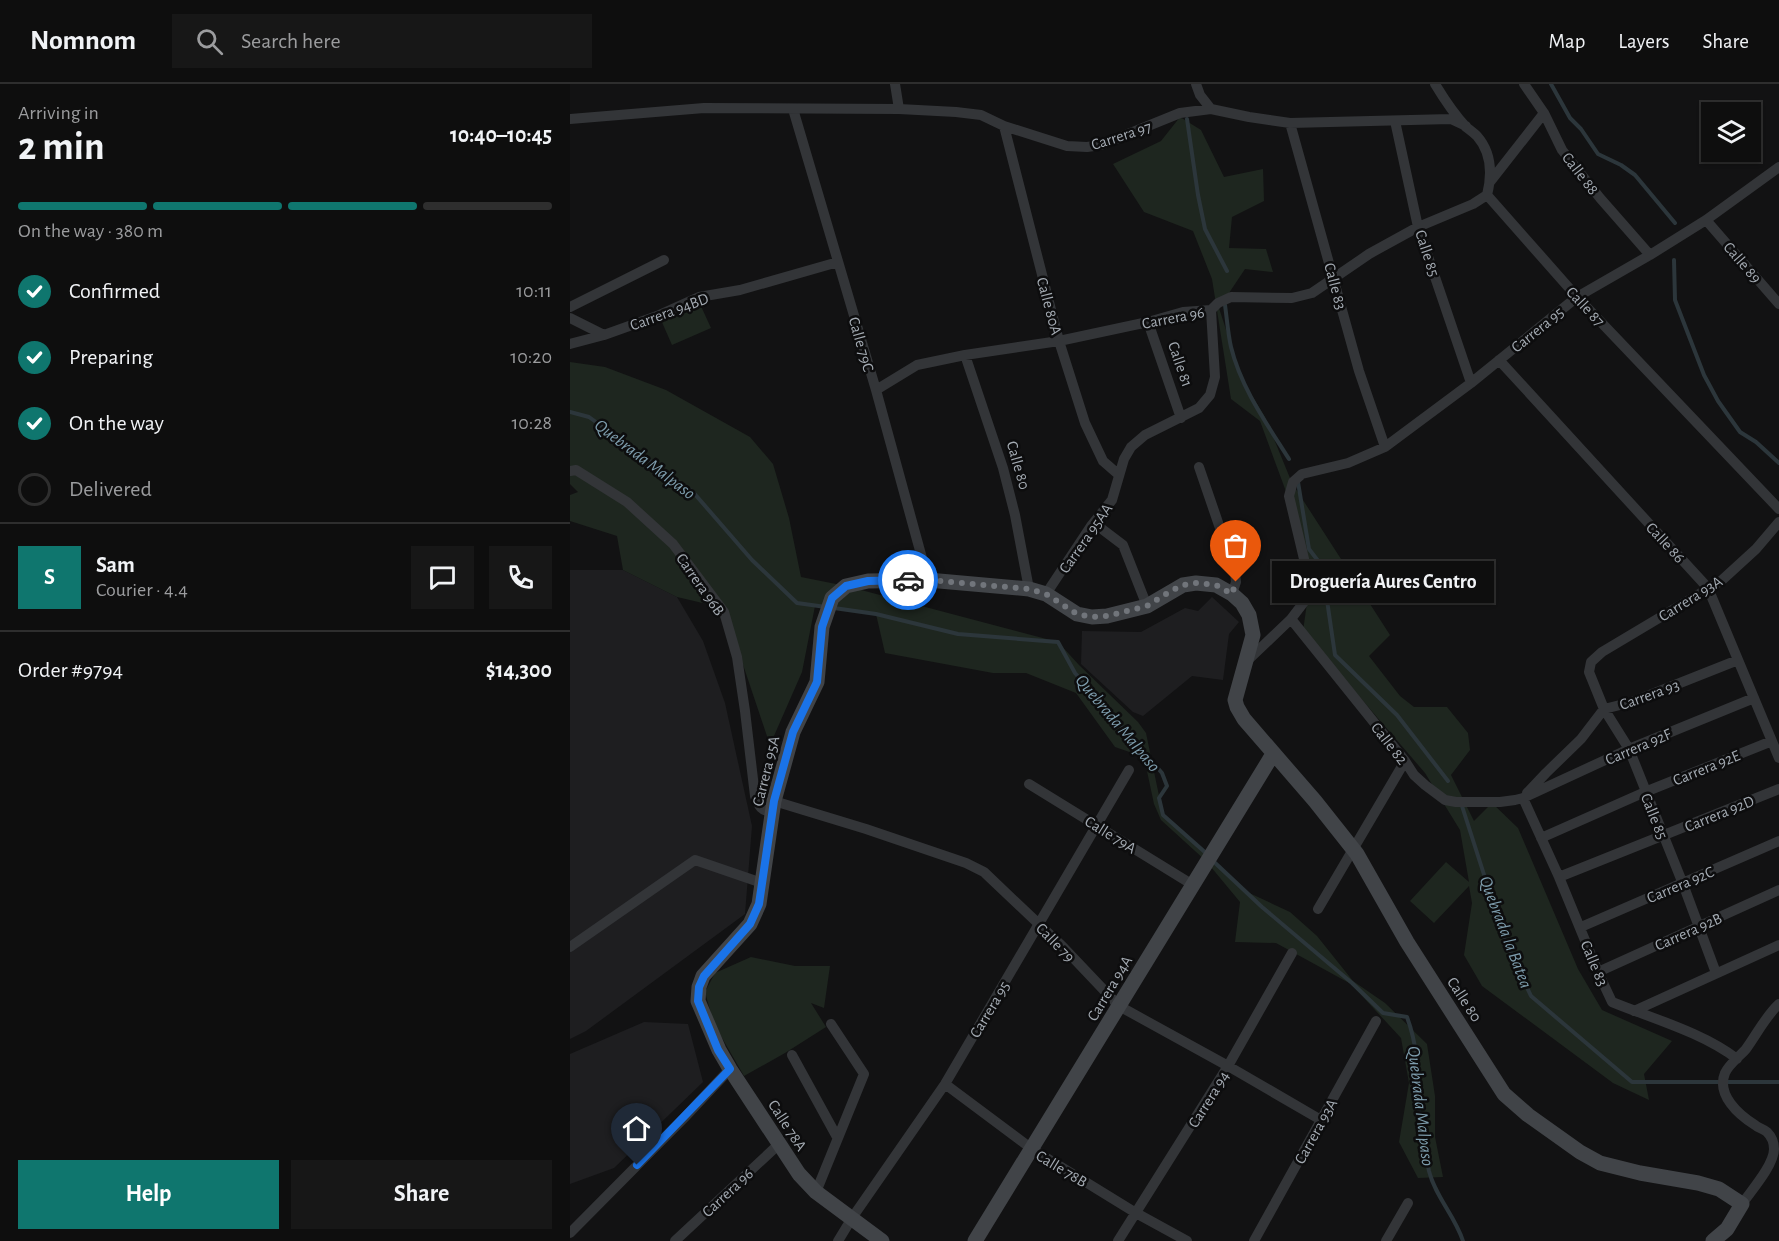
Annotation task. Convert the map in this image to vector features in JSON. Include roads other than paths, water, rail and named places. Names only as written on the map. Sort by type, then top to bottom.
[{"type":"street","points":[[895,84],[899,110]]},
{"type":"street","points":[[1196,84],[1200,95],[1211,109]]},
{"type":"street","points":[[1435,84],[1466,126],[1478,137],[1486,151],[1491,166],[1486,195]]},
{"type":"street","name":"Calle 88","points":[[1524,84],[1544,113],[1562,150],[1650,255]]},
{"type":"street","name":"Carrera 97","points":[[570,119],[705,108],[956,112],[981,115],[1004,126],[1067,146],[1087,147],[1118,139],[1180,113],[1211,109],[1290,123],[1451,119],[1466,126]]},
{"type":"street","name":"Calle 79C","points":[[794,109],[876,390],[928,580]]},
{"type":"street","points":[[1490,182],[1544,113]]},
{"type":"street","name":"Calle 85","points":[[1395,121],[1418,226],[1471,383]]},
{"type":"street","name":"Calle 83","points":[[1290,123],[1359,371],[1384,447]]},
{"type":"street","name":"Calle 80A","points":[[1004,126],[1059,341],[1085,423],[1104,461],[1119,476]]},
{"type":"street","name":"Carrera 95","points":[[1291,619],[1304,602],[1310,584],[1289,496],[1293,482],[1302,474],[1348,463],[1384,447],[1471,383],[1576,297],[1706,220],[1779,167]]},
{"type":"street","name":"Carrera 96","points":[[876,390],[917,365],[965,355],[1059,341],[1183,312],[1211,310],[1218,303],[1231,297],[1292,298],[1312,293],[1369,254],[1418,226],[1473,204],[1486,195]]},
{"type":"street","name":"Calle 87","points":[[1486,195],[1576,297],[1779,509]]},
{"type":"street","name":"Calle 89","points":[[1706,220],[1779,304]]},
{"type":"street","points":[[570,307],[664,260]]},
{"type":"street","name":"Carrera 94BD","points":[[570,345],[657,316],[699,297],[740,290],[838,262]]},
{"type":"street","name":"Carrera 95AA","points":[[1046,594],[1112,500],[1124,459],[1131,447],[1138,440],[1199,408],[1210,395],[1215,377],[1211,310]]},
{"type":"street","points":[[570,318],[604,335]]},
{"type":"street","name":"Calle 81","points":[[1148,322],[1181,418]]},
{"type":"street","name":"Calle 80","points":[[965,355],[1003,468],[1015,515],[1029,589]]},
{"type":"street","name":"Calle 86","points":[[1499,360],[1708,588],[1779,758]]},
{"type":"street","name":"Carrera 96B","points":[[572,467],[627,502],[673,544],[724,612],[737,657],[755,796],[759,807],[764,811],[773,807]]},
{"type":"street","points":[[1199,467],[1235,572],[1236,582],[1232,594],[1242,603],[1253,635],[1245,663]]},
{"type":"street","name":"Carrera 93A","points":[[1591,662],[1602,652],[1720,581],[1756,549],[1779,522]]},
{"type":"street","points":[[1094,523],[1123,545],[1147,606]]},
{"type":"street","name":"Carrera 95A","points":[[698,1001],[699,987],[704,976],[750,924],[759,904],[773,807],[793,732],[817,682],[822,627],[832,598],[846,586],[868,581],[928,580],[1029,589],[1046,594],[1077,614],[1092,617],[1107,616],[1147,606],[1177,588],[1196,583],[1216,585],[1232,594]]},
{"type":"street","points":[[1245,663],[1291,619]]},
{"type":"street","name":"Calle 82","points":[[1291,619],[1414,775],[1425,785],[1445,800],[1456,802],[1500,802],[1523,798]]},
{"type":"street","name":"Carrera 93","points":[[1523,798],[1545,773],[1581,739],[1605,709],[1632,702],[1738,660]]},
{"type":"street","name":"Calle 85","points":[[1591,662],[1589,672],[1605,709],[1629,749],[1716,974]]},
{"type":"street","name":"Calle 80","points":[[1245,663],[1235,700],[1244,719],[1315,801],[1352,848],[1407,942],[1504,1094],[1580,1152],[1600,1163],[1719,1189],[1742,1204]]},
{"type":"street","name":"Carrera 92F","points":[[1523,798],[1629,749],[1754,698]]},
{"type":"street","name":"Carrera 92E","points":[[1541,838],[1645,792],[1772,741]]},
{"type":"street","name":"Carrera 94A","points":[[975,1241],[1273,754]]},
{"type":"street","points":[[1318,909],[1405,761]]},
{"type":"street","name":"Carrera 95","points":[[838,1241],[945,1084],[1129,770]]},
{"type":"street","name":"Calle 79A","points":[[1029,784],[1193,885]]},
{"type":"street","name":"Carrera 92D","points":[[1559,877],[1779,789]]},
{"type":"street","name":"Calle 83","points":[[1523,798],[1612,1002],[1693,1034],[1737,1059]]},
{"type":"street","name":"Calle 79","points":[[773,807],[866,829],[966,863],[984,872],[1039,924],[1119,1006],[1321,1120]]},
{"type":"street","name":"Carrera 92C","points":[[1581,927],[1779,841]]},
{"type":"street","points":[[570,947],[695,860],[762,883]]},
{"type":"street","name":"Carrera 92B","points":[[1598,972],[1779,890]]},
{"type":"street","points":[[1634,1011],[1779,945]]},
{"type":"street","name":"Carrera 94","points":[[1118,1241],[1228,1066],[1292,953]]},
{"type":"street","name":"Calle 78A","points":[[698,1001],[718,1050],[798,1174],[816,1192],[882,1241]]},
{"type":"street","points":[[1713,1241],[1727,1229],[1773,1156],[1774,1148],[1768,1133],[1753,1125],[1728,1101],[1723,1086],[1725,1073],[1772,1010],[1779,1004]]},
{"type":"street","name":"Carrera 93A","points":[[1254,1241],[1376,1021]]},
{"type":"street","points":[[816,1192],[864,1074],[831,1024]]},
{"type":"street","points":[[792,1055],[837,1137]]},
{"type":"street","points":[[570,1233],[730,1069]]},
{"type":"street","name":"Calle 78B","points":[[945,1084],[1032,1149],[1136,1213],[1187,1241]]},
{"type":"street","name":"Carrera 96","points":[[675,1241],[779,1144]]},
{"type":"street","points":[[1386,1241],[1408,1203]]},
{"type":"waterway","points":[[1551,84],[1570,118],[1581,129],[1598,154],[1635,175],[1675,223]]},
{"type":"waterway","name":"Quebrada la Batea","points":[[1187,119],[1205,229],[1227,271]]},
{"type":"waterway","points":[[1674,260],[1675,300],[1704,375],[1718,401],[1740,432],[1756,442],[1779,463]]},
{"type":"waterway","name":"Quebrada la Batea","points":[[1225,305],[1231,347],[1241,377],[1289,459]]},
{"type":"waterway","name":"Quebrada Malpaso","points":[[570,412],[589,417],[693,492],[752,560],[797,603],[826,607]]},
{"type":"waterway","name":"Quebrada la Batea","points":[[1298,482],[1309,549],[1322,566],[1335,655],[1397,715],[1448,781]]},
{"type":"waterway","name":"Quebrada Malpaso","points":[[834,608],[876,614],[958,634],[1058,642],[1075,673],[1162,773],[1167,786],[1159,798],[1163,815],[1207,854]]},
{"type":"waterway","name":"Quebrada la Batea","points":[[1462,806],[1505,940],[1531,996],[1632,1082],[1779,1082]]},
{"type":"waterway","name":"Quebrada Malpaso","points":[[1212,860],[1383,1013],[1407,1017],[1415,1045],[1420,1126],[1429,1171],[1463,1241]]},
{"type":"place","name":"Droguería Aures Centro","points":[[1236,582]]}]
